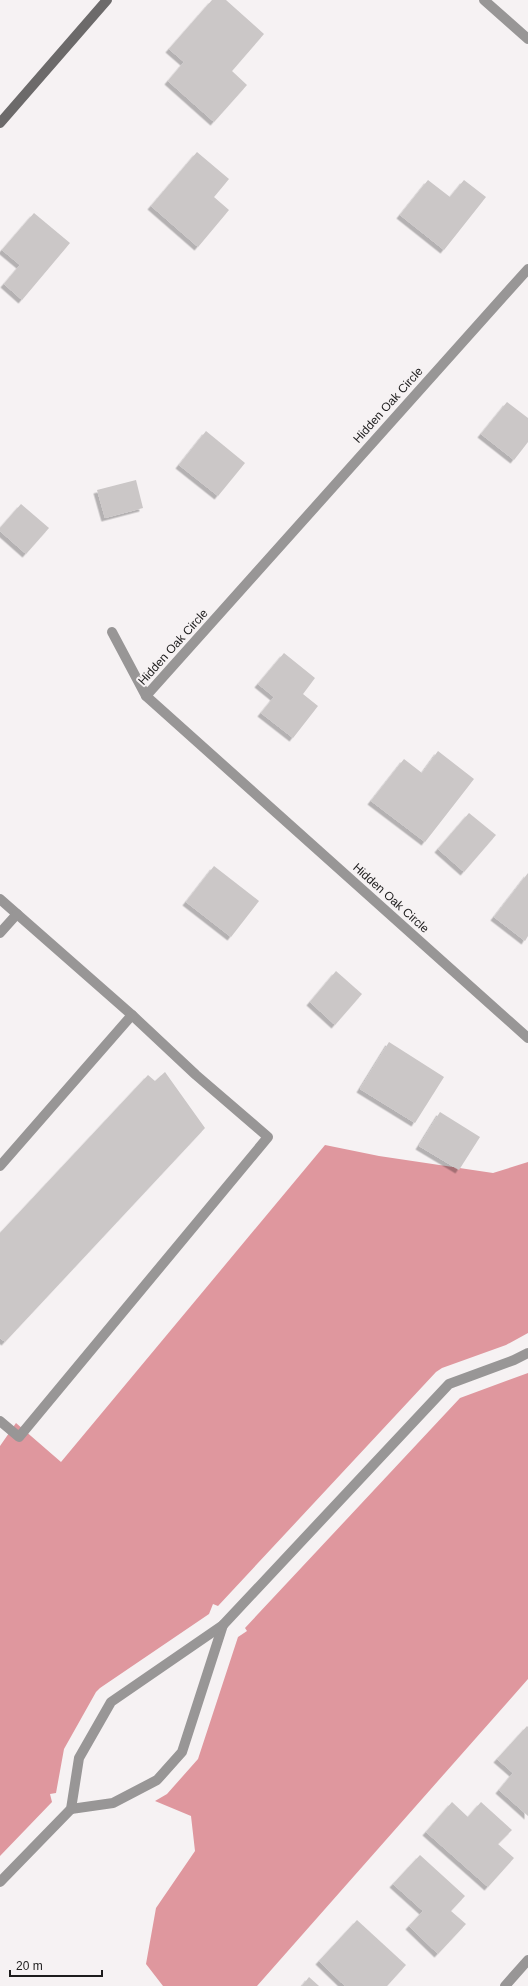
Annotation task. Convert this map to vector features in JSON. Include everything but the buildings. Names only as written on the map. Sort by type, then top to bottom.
[{"type":"street","points":[[0,123],[107,0]]},
{"type":"street","points":[[484,0],[528,38]]},
{"type":"street","name":"Hidden Oak Circle","points":[[528,269],[146,696],[528,1038]]},
{"type":"street","points":[[112,632],[146,696]]},
{"type":"street","points":[[0,899],[132,1015],[196,1075],[268,1137],[18,1437],[0,1421]]},
{"type":"street","points":[[0,933],[16,914]]},
{"type":"street","points":[[0,1166],[132,1015]]},
{"type":"street","points":[[0,1882],[71,1809],[79,1758],[111,1702],[223,1625],[449,1384],[514,1360],[528,1353]]},
{"type":"street","points":[[71,1809],[113,1803],[158,1780],[182,1752],[223,1625]]},
{"type":"street","points":[[505,1986],[528,1960]]},
{"type":"shaded area","points":[[325,1145],[379,1156],[493,1173],[528,1162],[528,1333],[506,1345],[442,1368],[436,1372],[218,1606],[213,1604],[209,1614],[100,1688],[96,1692],[64,1749],[56,1793],[50,1794],[52,1802],[0,1856],[0,1446],[16,1423],[61,1462]]},
{"type":"shaded area","points":[[528,1373],[528,1679],[257,1986],[163,1986],[146,1964],[156,1908],[195,1851],[191,1816],[155,1801],[167,1794],[198,1759],[238,1637],[247,1631],[245,1628],[460,1398]]}]
